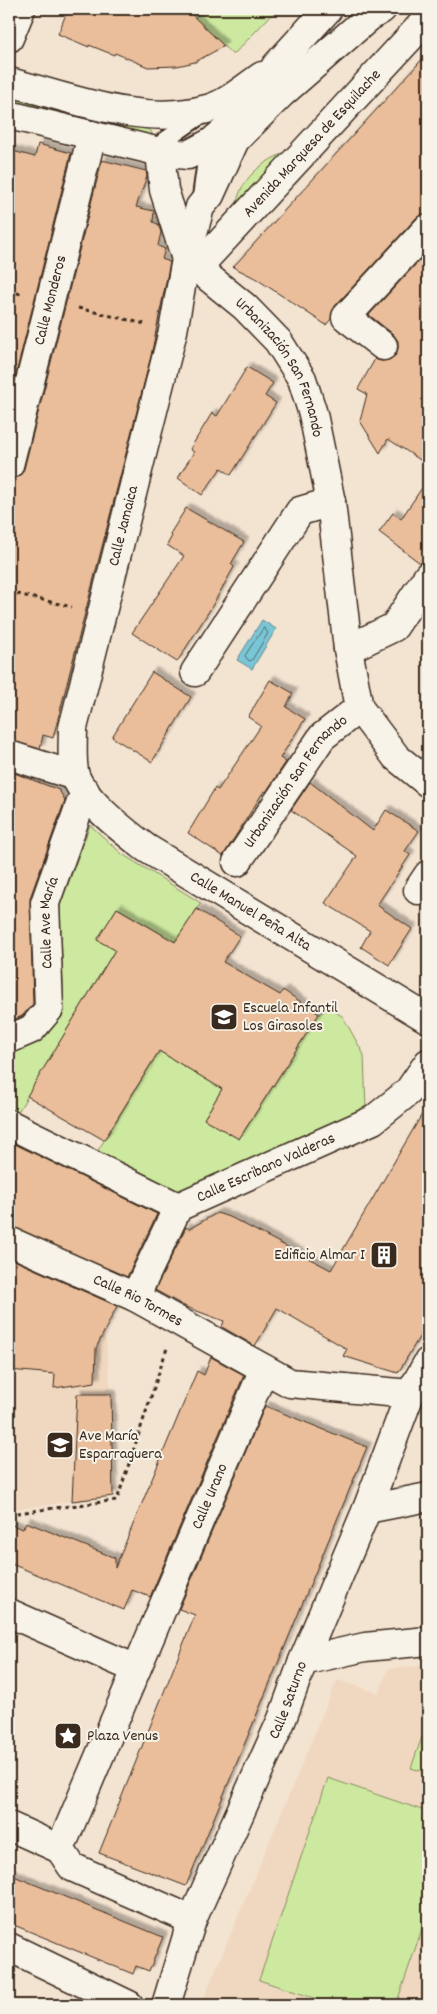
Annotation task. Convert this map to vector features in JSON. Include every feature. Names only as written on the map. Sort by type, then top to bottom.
[{"type":"street","points":[[9,38],[21,9]]},
{"type":"street","points":[[9,116],[160,152],[188,155],[224,141],[282,94],[369,17],[382,9]]},
{"type":"street","points":[[224,141],[276,66],[324,10]]},
{"type":"street","name":"Avenida Marquesa de Esquilache","points":[[191,264],[428,18]]},
{"type":"street","points":[[9,82],[131,114],[174,115],[208,109],[238,93],[276,66]]},
{"type":"street","name":"Calle Monderos","points":[[9,465],[92,135]]},
{"type":"street","name":"Calle Jamaica","points":[[80,784],[73,728],[172,331],[191,264],[200,207],[210,196],[224,141]]},
{"type":"street","name":"Calle Jamaica","points":[[160,152],[164,190],[191,264]]},
{"type":"street","points":[[383,346],[346,317],[428,228]]},
{"type":"street","name":"Urbanización San Fernando","points":[[191,264],[245,307],[278,341],[302,379],[313,414],[331,502],[348,649],[359,708],[396,757],[428,783]]},
{"type":"street","points":[[195,672],[300,511],[331,502]]},
{"type":"street","points":[[348,649],[394,627],[428,576]]},
{"type":"street","name":"Urbanización San Fernando","points":[[237,862],[322,737],[359,708]]},
{"type":"street","points":[[9,755],[80,784]]},
{"type":"street","name":"Calle Manuel Peña Alta","points":[[80,784],[115,825],[146,848],[428,1019]]},
{"type":"street","name":"Calle Ave María","points":[[9,1039],[32,1029],[49,1009],[45,903],[80,784]]},
{"type":"street","name":"Calle Escribano Valderas","points":[[135,1297],[178,1207],[373,1120],[408,1092],[428,1063]]},
{"type":"street","points":[[9,1124],[178,1207]]},
{"type":"street","name":"Calle Rio Tormes","points":[[9,1241],[135,1297],[290,1383],[422,1376]]},
{"type":"street","name":"Calle Urano","points":[[66,1858],[136,1669],[264,1369]]},
{"type":"street","name":"Calle Saturno","points":[[166,2005],[192,1920],[282,1719],[303,1661],[422,1376]]},
{"type":"street","points":[[367,1509],[428,1497]]},
{"type":"street","points":[[9,1613],[136,1669]]},
{"type":"street","points":[[303,1661],[365,1647],[428,1641]]},
{"type":"street","points":[[9,1826],[66,1858],[192,1920]]},
{"type":"street","points":[[9,1947],[129,2005]]},
{"type":"lane","points":[[244,114],[282,94]]},
{"type":"lane","points":[[160,152],[164,140],[191,124],[208,109]]},
{"type":"path","points":[[9,291],[172,331]]},
{"type":"path","points":[[9,592],[102,614]]},
{"type":"path","points":[[9,1514],[117,1500],[176,1320]]},
{"type":"shaded area","name":"Ave María Esparraguera","points":[[9,1317],[105,1330],[111,1394],[113,1496],[9,1510]]},
{"type":"shaded area","points":[[428,1665],[428,2005],[201,2005],[337,1680],[379,1693],[388,1669]]},
{"type":"green space","points":[[203,9],[277,9],[233,55],[195,18]]},
{"type":"green space","points":[[9,95],[150,130],[152,133],[150,136],[9,104]]},
{"type":"green space","points":[[290,151],[236,211],[241,190],[253,173],[270,160]]},
{"type":"green space","points":[[90,825],[122,854],[201,903],[175,942],[117,908],[98,940],[115,950],[15,1117],[9,1115],[9,1052],[48,1034],[64,1010],[60,906]]},
{"type":"green space","points":[[329,1007],[343,1017],[364,1055],[366,1110],[173,1199],[94,1157],[159,1051],[222,1089],[204,1119],[239,1139],[319,1014]]},
{"type":"green space","points":[[422,1737],[428,1739],[428,1773],[411,1768]]},
{"type":"green space","points":[[328,1778],[428,1812],[428,1911],[396,2005],[335,2005],[259,1980]]},
{"type":"water","points":[[262,620],[276,629],[252,669],[237,660]]},
{"type":"building","points":[[68,9],[186,9],[224,46],[195,62],[177,66],[148,67],[115,53],[114,55],[89,45],[89,47],[58,34]]},
{"type":"building","points":[[428,53],[428,213],[417,217],[335,306],[331,319],[326,325],[255,278],[233,267]]},
{"type":"building","points":[[38,144],[71,153],[9,402],[9,150],[35,157]]},
{"type":"building","points":[[102,160],[146,171],[147,176],[136,207],[154,211],[153,222],[158,224],[161,232],[158,246],[165,249],[162,259],[170,262],[151,356],[53,738],[43,735],[40,749],[9,740],[9,480],[20,476],[24,469]]},
{"type":"building","points":[[428,251],[428,465],[388,439],[380,453],[360,421],[367,394],[358,389],[375,359],[381,361],[389,360],[396,355],[398,348],[398,341],[393,334],[369,315]]},
{"type":"building","points":[[247,367],[273,383],[265,396],[276,403],[231,475],[221,468],[202,495],[178,478],[194,452],[190,449],[212,413],[217,416]]},
{"type":"building","points":[[428,479],[428,560],[420,563],[379,532],[393,513],[401,519]]},
{"type":"building","points":[[186,508],[244,542],[231,564],[234,567],[177,662],[132,633],[184,556],[167,545],[172,536],[170,534]]},
{"type":"building","points":[[152,672],[191,697],[152,762],[112,737]]},
{"type":"building","points":[[270,680],[293,693],[286,707],[305,719],[280,758],[286,762],[266,792],[264,791],[223,856],[188,833],[215,788],[218,790],[261,726],[248,717]]},
{"type":"building","points":[[9,771],[59,790],[65,800],[30,898],[33,1004],[22,1016],[9,1022]]},
{"type":"building","points":[[310,782],[373,831],[386,810],[419,831],[405,851],[410,855],[377,905],[412,929],[389,965],[361,947],[370,931],[325,903],[357,856],[291,810]]},
{"type":"building","points":[[117,908],[175,942],[197,909],[240,936],[223,962],[280,995],[283,990],[319,1014],[239,1139],[204,1119],[222,1089],[159,1051],[104,1140],[27,1096],[115,950],[97,940]]},
{"type":"building","points":[[428,1104],[428,1322],[398,1373],[343,1356],[347,1349],[277,1308],[255,1346],[222,1327],[224,1321],[186,1307],[155,1290],[186,1227],[189,1229],[217,1213],[232,1218],[331,1270]]},
{"type":"building","points":[[9,1141],[157,1214],[127,1277],[9,1226]]},
{"type":"building","points":[[9,1258],[117,1306],[96,1348],[95,1382],[54,1388],[55,1374],[9,1370]]},
{"type":"building","points":[[211,1357],[244,1375],[150,1597],[132,1590],[124,1610],[9,1563],[9,1524],[23,1529],[26,1522],[115,1558],[115,1568],[197,1371],[204,1375]]},
{"type":"building","points":[[77,1394],[111,1394],[113,1496],[72,1501]]},
{"type":"building","points":[[265,1406],[367,1447],[186,1886],[99,1853],[195,1615],[179,1609]]},
{"type":"building","points":[[9,1874],[163,1937],[149,1971],[136,1966],[133,1974],[9,1923]]},
{"type":"place","name":"Escuela Infantil Los Girasoles","points":[[224,1017]]},
{"type":"place","name":"Edificio Almar I","points":[[384,1255]]},
{"type":"place","name":"Ave María Esparraguera","points":[[60,1445]]},
{"type":"place","name":"Plaza Venus","points":[[68,1736]]}]
